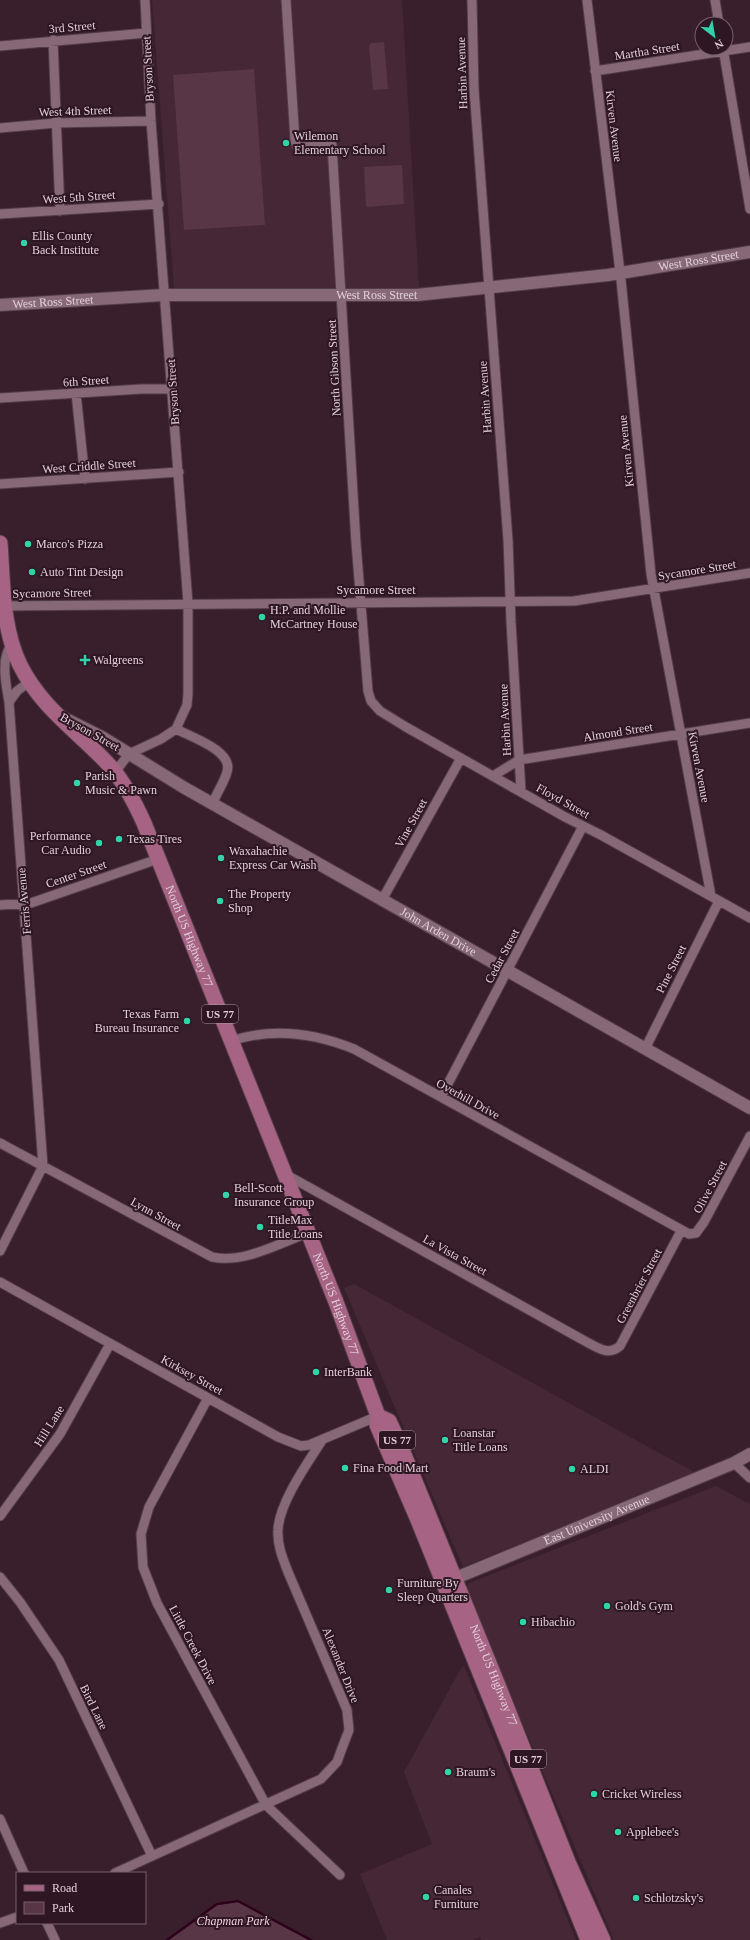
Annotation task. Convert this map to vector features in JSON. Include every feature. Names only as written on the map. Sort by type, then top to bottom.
[{"type":"main road","name":"US 77","points":[[0,542],[3,606],[12,644]]},
{"type":"main road","name":"North US Highway 77","points":[[12,644],[19,663],[29,682],[52,711],[115,772],[135,804],[336,1302],[378,1416],[389,1421],[449,1581],[588,1940]]},
{"type":"main road","name":"North US Highway 77","points":[[449,1581],[510,1713],[568,1862],[603,1940]]},
{"type":"street","name":"Bryson Street","points":[[115,772],[129,754],[161,739],[176,729],[187,705],[188,603],[173,389],[151,121],[145,0]]},
{"type":"street","name":"North Gibson Street","points":[[286,0],[295,141],[297,146],[301,147],[332,145],[361,602],[370,699]]},
{"type":"street","name":"Harbin Avenue","points":[[472,0],[474,89],[508,540],[521,791]]},
{"type":"street","name":"Kirven Avenue","points":[[587,0],[620,273],[636,437],[654,589],[680,734],[715,899]]},
{"type":"street","points":[[715,0],[718,16]]},
{"type":"street","name":"3rd Street","points":[[0,46],[53,40],[146,33]]},
{"type":"street","points":[[53,40],[60,211]]},
{"type":"street","name":"Martha Street","points":[[734,49],[750,47]]},
{"type":"street","name":"Martha Street","points":[[595,71],[694,55]]},
{"type":"street","points":[[724,56],[750,209]]},
{"type":"street","name":"West 4th Street","points":[[0,128],[56,123],[151,121]]},
{"type":"street","name":"West 5th Street","points":[[0,214],[158,204]]},
{"type":"street","name":"West Ross Street","points":[[0,305],[164,294],[417,295],[620,273],[750,252]]},
{"type":"street","name":"6th Street","points":[[0,398],[173,389]]},
{"type":"street","points":[[76,394],[85,479]]},
{"type":"street","name":"West Criddle Street","points":[[0,484],[179,472]]},
{"type":"street","name":"Sycamore Street","points":[[3,606],[188,603],[574,601],[750,574]]},
{"type":"street","name":"Ferris Avenue","points":[[12,644],[7,650],[5,656],[44,1166]]},
{"type":"street","points":[[9,702],[17,691],[29,682]]},
{"type":"street","name":"Floyd Street","points":[[370,699],[380,711],[461,758],[750,918]]},
{"type":"street","name":"Bryson Street","points":[[52,711],[129,754]]},
{"type":"street","name":"Almond Street","points":[[493,776],[519,760],[750,723]]},
{"type":"street","points":[[176,729],[220,751],[227,760],[227,772],[213,804]]},
{"type":"street","name":"John Arden Drive","points":[[129,754],[213,804],[750,1108]]},
{"type":"street","name":"Vine Street","points":[[382,900],[461,758]]},
{"type":"street","name":"Cedar Street","points":[[442,1097],[583,826]]},
{"type":"street","name":"Center Street","points":[[0,905],[24,904],[158,859]]},
{"type":"street","name":"Pine Street","points":[[645,1049],[715,899]]},
{"type":"street","name":"Overhill Drive","points":[[231,1041],[245,1036],[271,1032],[290,1032],[320,1038],[354,1049],[681,1231]]},
{"type":"street","name":"Olive Street","points":[[681,1231],[693,1234],[704,1222],[750,1136]]},
{"type":"street","name":"Lynn Street","points":[[0,1143],[212,1257],[220,1259],[240,1257],[308,1232]]},
{"type":"street","points":[[0,1251],[44,1166]]},
{"type":"street","name":"La Vista Street","points":[[285,1174],[602,1350],[616,1350]]},
{"type":"street","name":"Greenbrier Street","points":[[616,1350],[620,1346],[681,1231]]},
{"type":"street","name":"Kirksey Street","points":[[0,1282],[278,1437],[295,1444],[308,1445],[378,1416]]},
{"type":"street","name":"Hill Lane","points":[[0,1516],[60,1434],[110,1344]]},
{"type":"street","name":"Little Creek Drive","points":[[208,1398],[149,1507],[141,1534],[143,1567],[156,1603],[266,1805],[340,1875]]},
{"type":"street","name":"Alexander Drive","points":[[117,1872],[321,1779],[337,1762],[349,1730],[347,1710],[288,1572],[280,1549],[278,1532],[279,1520],[300,1475],[323,1439]]},
{"type":"street","name":"East University Avenue","points":[[449,1581],[734,1463],[750,1454]]},
{"type":"street","points":[[734,1463],[750,1478]]},
{"type":"street","name":"Bird Lane","points":[[0,1577],[48,1642],[59,1660],[152,1856]]},
{"type":"street","points":[[0,1819],[24,1872]]},
{"type":"street","points":[[0,1923],[16,1917]]},
{"type":"street","points":[[47,1924],[55,1940]]},
{"type":"shaded area","name":"Wilemon Elementary School","points":[[152,0],[402,0],[419,288],[180,291],[174,289]]},
{"type":"shaded area","points":[[354,1284],[694,1472],[463,1567],[344,1288]]},
{"type":"shaded area","points":[[716,1486],[750,1504],[750,1940],[614,1940],[466,1590],[469,1583]]},
{"type":"shaded area","points":[[464,1666],[576,1940],[481,1940],[480,1937],[473,1940],[387,1940],[360,1874],[432,1844],[404,1772],[461,1668]]},
{"type":"green space","points":[[384,42],[388,89],[373,90],[369,46],[371,43]]},
{"type":"green space","points":[[254,69],[265,225],[184,230],[173,75]]},
{"type":"green space","points":[[402,165],[404,204],[366,207],[364,167]]},
{"type":"green space","name":"Chapman Park","points":[[238,1901],[311,1940],[167,1940],[217,1904]]},
{"type":"waterway","points":[[167,1940],[217,1904],[238,1901],[311,1940]]},
{"type":"place","name":"Wilemon Elementary School","points":[[286,143]]},
{"type":"place","name":"Ellis County Back Institute","points":[[24,243]]},
{"type":"place","name":"Marco's Pizza","points":[[28,544]]},
{"type":"place","name":"Auto Tint Design","points":[[32,572]]},
{"type":"place","name":"H.P. and Mollie McCartney House","points":[[262,617]]},
{"type":"place","name":"Walgreens","points":[[85,660]]},
{"type":"place","name":"Parish Music & Pawn","points":[[77,783]]},
{"type":"place","name":"Texas Tires","points":[[119,839]]},
{"type":"place","name":"Performance Car Audio","points":[[99,843]]},
{"type":"place","name":"Waxahachie Express Car Wash","points":[[221,858]]},
{"type":"place","name":"The Property Shop","points":[[220,901]]},
{"type":"place","name":"Texas Farm Bureau Insurance","points":[[187,1021]]},
{"type":"place","name":"Bell-Scott Insurance Group","points":[[226,1195]]},
{"type":"place","name":"TitleMax Title Loans","points":[[260,1227]]},
{"type":"place","name":"InterBank","points":[[316,1372]]},
{"type":"place","name":"Loanstar Title Loans","points":[[445,1440]]},
{"type":"place","name":"Fina Food Mart","points":[[345,1468]]},
{"type":"place","name":"ALDI","points":[[572,1469]]},
{"type":"place","name":"Furniture By Sleep Quarters","points":[[389,1590]]},
{"type":"place","name":"Gold's Gym","points":[[607,1606]]},
{"type":"place","name":"Hibachio","points":[[523,1622]]},
{"type":"place","name":"Braum's","points":[[448,1772]]},
{"type":"place","name":"Cricket Wireless","points":[[594,1794]]},
{"type":"place","name":"Applebee's","points":[[618,1832]]},
{"type":"place","name":"Canales Furniture","points":[[426,1897]]},
{"type":"place","name":"Schlotzsky's","points":[[636,1898]]}]
